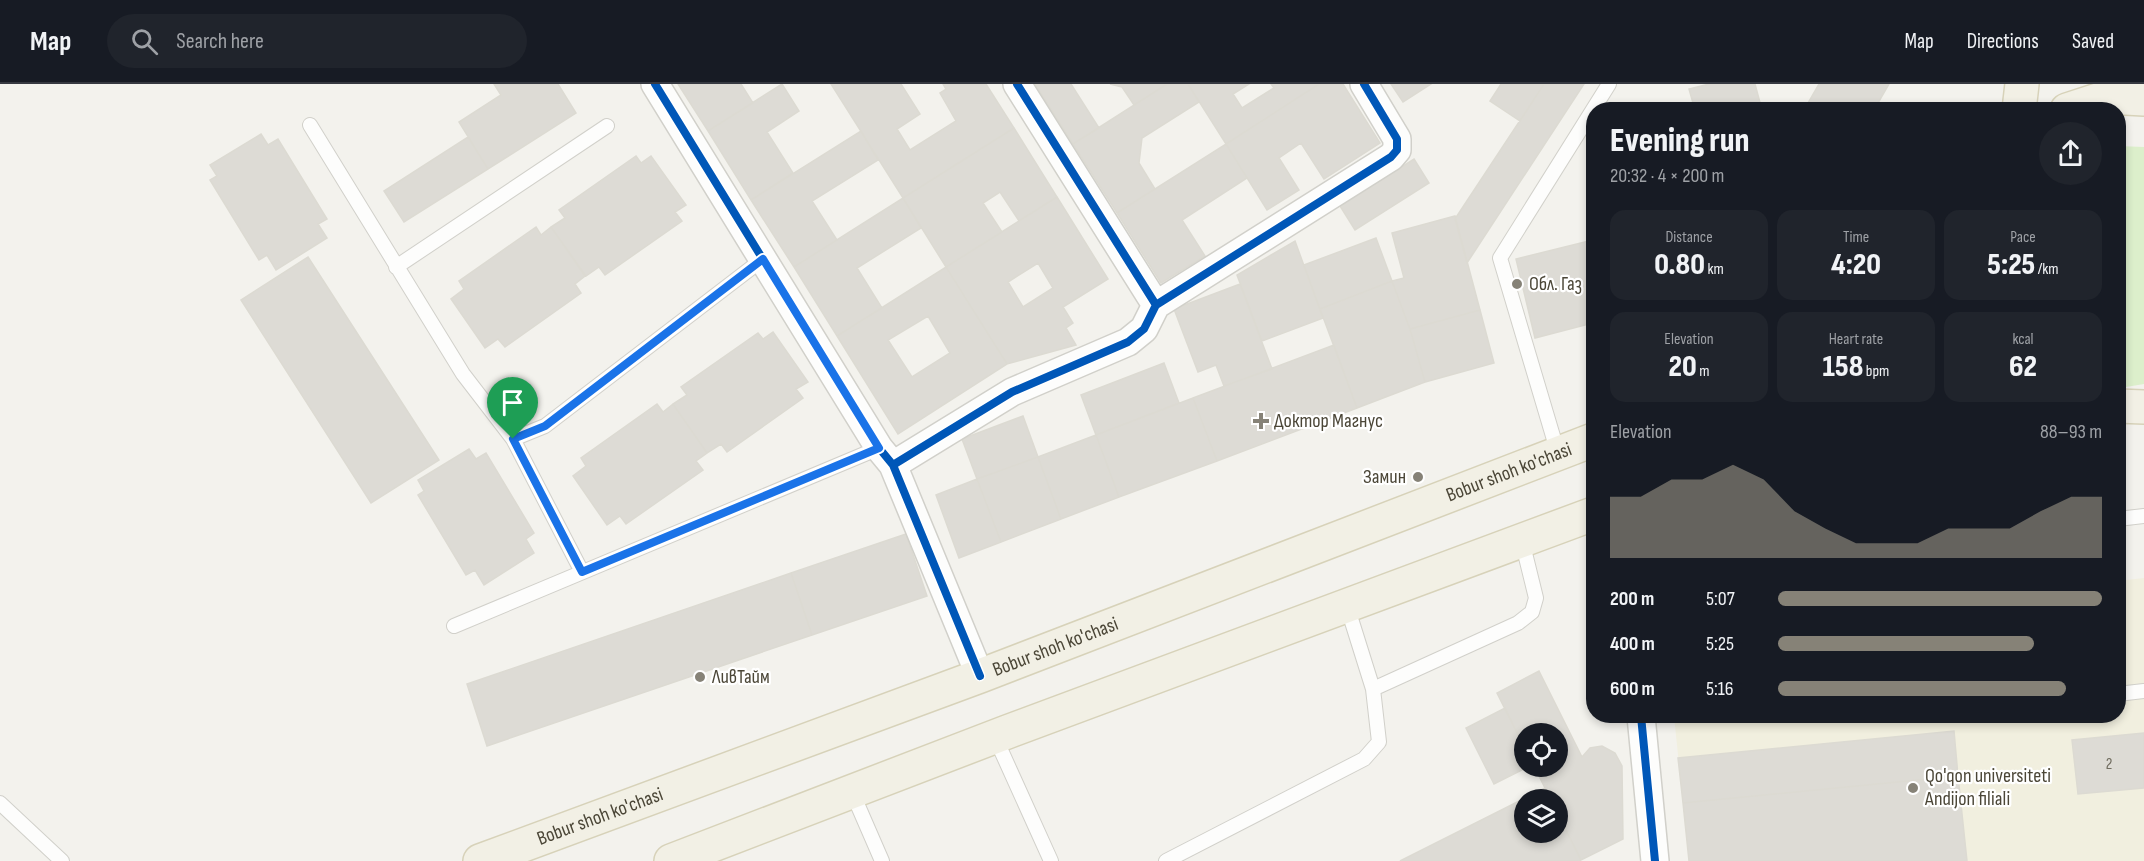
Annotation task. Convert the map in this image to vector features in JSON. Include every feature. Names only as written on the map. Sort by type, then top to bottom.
[{"type":"main road","points":[[2020,102],[2022,84]]},
{"type":"main road","points":[[2092,102],[2107,97],[2144,99]]},
{"type":"main road","points":[[2126,406],[2144,407]]},
{"type":"main road","name":"Bobur shoh ko'chasi","points":[[480,861],[980,676],[1586,443]]},
{"type":"main road","points":[[670,861],[1586,517]]},
{"type":"street","points":[[655,84],[886,456],[980,676]]},
{"type":"street","points":[[1017,84],[1156,305]]},
{"type":"street","points":[[886,456],[1012,392],[1128,342],[1144,329],[1156,305],[1391,157],[1397,150],[1397,139],[1364,84]]},
{"type":"street","points":[[1642,723],[1655,861]]},
{"type":"lane","points":[[1598,102],[1609,84]]},
{"type":"lane","points":[[1558,453],[1500,258],[1586,121]]},
{"type":"lane","points":[[310,125],[463,374],[513,439],[582,572]]},
{"type":"lane","points":[[396,267],[607,126]]},
{"type":"lane","points":[[513,439],[545,426],[763,259]]},
{"type":"lane","points":[[454,626],[582,572],[886,456]]},
{"type":"lane","points":[[2126,518],[2144,516]]},
{"type":"lane","points":[[1372,688],[1518,624],[1532,612],[1536,598],[1522,541]]},
{"type":"lane","points":[[1166,861],[1364,759],[1379,742],[1372,688],[1347,606]]},
{"type":"lane","points":[[2126,693],[2144,691]]},
{"type":"lane","points":[[995,737],[1051,861]]},
{"type":"lane","points":[[852,792],[882,861]]},
{"type":"lane","points":[[0,803],[62,861]]},
{"type":"shaded area","name":"Qo'qon universiteti Andijon filiali","points":[[2144,578],[2144,861],[1689,861],[1675,723],[2126,723],[2126,580]]},
{"type":"green space","points":[[2126,146],[2144,147],[2144,384],[2126,387]]},
{"type":"building","points":[[494,84],[558,84],[576,113],[488,169],[459,122],[501,95]]},
{"type":"building","points":[[678,84],[741,84],[753,103],[708,131]]},
{"type":"building","points":[[782,84],[799,111],[767,132],[793,173],[751,200],[708,131]]},
{"type":"building","points":[[831,84],[901,84],[920,114],[897,129],[910,150],[956,121],[940,93],[946,89],[943,84],[986,84],[1014,128],[903,198]]},
{"type":"building","points":[[1035,84],[1071,84],[1099,128],[1073,144]]},
{"type":"building","points":[[1110,84],[1167,84],[1134,105],[1122,87]]},
{"type":"building","points":[[1167,84],[1188,84],[1199,102],[1142,138],[1139,163],[1155,189],[1117,213],[1073,144]]},
{"type":"building","points":[[1188,84],[1249,84],[1233,94],[1242,108],[1274,88],[1271,84],[1319,84],[1226,144]]},
{"type":"building","points":[[1319,84],[1343,84],[1380,143],[1324,179],[1301,143],[1279,158],[1299,190],[1267,210],[1226,144]]},
{"type":"building","points":[[1391,84],[1431,84],[1403,102]]},
{"type":"building","points":[[1501,84],[1544,84],[1520,121],[1490,101]]},
{"type":"building","points":[[1544,84],[1584,84],[1467,263],[1455,219]]},
{"type":"building","points":[[1709,84],[1755,84],[1760,102],[1693,102],[1689,89]]},
{"type":"building","points":[[1819,84],[1889,84],[1879,102],[1809,102]]},
{"type":"building","points":[[1014,128],[1057,197],[1019,221],[1000,192],[983,203],[1002,232],[946,267],[903,198]]},
{"type":"building","points":[[861,131],[878,160],[812,201],[837,240],[794,267],[751,200]]},
{"type":"building","points":[[261,134],[268,145],[278,139],[327,219],[318,224],[327,238],[276,270],[267,255],[259,260],[210,180],[217,176],[210,165]]},
{"type":"building","points":[[468,137],[488,169],[404,222],[384,191]]},
{"type":"building","points":[[1226,144],[1247,178],[1182,220],[1205,256],[1161,283],[1117,213]]},
{"type":"building","points":[[636,156],[641,163],[651,156],[686,205],[675,212],[682,221],[605,275],[599,267],[586,276],[551,227],[565,218],[559,210]]},
{"type":"building","points":[[1414,159],[1429,183],[1355,230],[1340,206]]},
{"type":"building","points":[[1057,197],[1108,279],[1063,307],[1073,323],[1066,328],[1076,345],[1007,364],[946,267]],"holes":[[[1038,263],[1053,288],[1023,307],[1008,282]]]},
{"type":"building","points":[[903,198],[921,228],[857,268],[882,308],[837,336],[794,267]]},
{"type":"building","points":[[1455,216],[1480,310],[1410,329],[1392,281],[1404,278],[1392,233]]},
{"type":"building","points":[[536,227],[541,235],[551,227],[585,276],[575,284],[581,293],[505,347],[498,339],[485,348],[451,299],[464,289],[459,281]]},
{"type":"building","points":[[1376,238],[1392,281],[1320,309],[1304,265]]},
{"type":"building","points":[[1295,241],[1323,318],[1262,341],[1237,275]]},
{"type":"building","points":[[1586,242],[1586,325],[1535,338],[1516,259]]},
{"type":"building","points":[[308,257],[439,460],[371,503],[241,300]]},
{"type":"building","points":[[946,267],[1007,364],[898,434],[837,336]],"holes":[[[928,316],[950,353],[912,377],[888,340]]]},
{"type":"building","points":[[1392,281],[1410,329],[1425,382],[1357,408],[1320,309]]},
{"type":"building","points":[[1240,284],[1272,369],[1224,386],[1216,365],[1198,372],[1174,309]]},
{"type":"building","points":[[1480,310],[1494,363],[1425,382],[1410,329]]},
{"type":"building","points":[[773,332],[808,382],[796,389],[803,398],[727,452],[721,444],[707,453],[673,404],[687,395],[681,387],[758,333],[763,339]]},
{"type":"building","points":[[1334,345],[1357,408],[1217,461],[1193,398]]},
{"type":"building","points":[[1164,363],[1179,403],[1096,435],[1081,395]]},
{"type":"building","points":[[1193,398],[1217,461],[1119,497],[1096,435]]},
{"type":"building","points":[[657,404],[663,412],[673,404],[707,453],[696,461],[703,470],[626,524],[620,516],[607,525],[573,476],[586,466],[581,458]]},
{"type":"building","points":[[1023,416],[1038,457],[977,479],[962,439]]},
{"type":"building","points":[[1096,435],[1119,497],[1061,519],[1038,457]]},
{"type":"building","points":[[469,449],[476,459],[486,453],[534,533],[526,539],[534,553],[484,585],[475,570],[466,575],[418,495],[424,491],[418,480]]},
{"type":"building","points":[[1038,457],[1061,519],[1001,542],[977,479]]},
{"type":"building","points":[[977,479],[1001,542],[959,558],[936,495]]},
{"type":"building","points":[[906,534],[927,596],[812,635],[791,573]]},
{"type":"building","points":[[791,573],[812,635],[487,746],[467,684]]},
{"type":"building","points":[[1539,671],[1565,723],[1514,723],[1514,727],[1497,693]]},
{"type":"building","points":[[1505,708],[1514,726],[1514,774],[1494,784],[1466,728]]},
{"type":"building","points":[[1568,729],[1582,757],[1590,748],[1602,746],[1615,753],[1622,766],[1623,839],[1581,860],[1568,834],[1568,789],[1546,789],[1540,777],[1568,777]]},
{"type":"building","points":[[1954,731],[1958,776],[1683,803],[1678,758]]},
{"type":"building","points":[[2144,733],[2144,788],[2078,794],[2072,740]]},
{"type":"building","points":[[1958,776],[1967,861],[1689,861],[1683,803]]},
{"type":"building","points":[[1514,804],[1514,843],[1568,843],[1568,834],[1581,860],[1579,861],[1400,861]]},
{"type":"cycle path","points":[[655,84],[879,448],[893,465],[980,676]]},
{"type":"cycle path","points":[[893,465],[1012,392],[1128,342],[1144,329],[1156,305],[1017,84]]},
{"type":"cycle path","points":[[1156,305],[1391,157],[1397,150],[1397,139],[1364,84]]},
{"type":"cycle path","points":[[1642,723],[1655,861]]},
{"type":"place","name":"Обл. Газ","points":[[1517,284]]},
{"type":"place","name":"Доктор Магнус","points":[[1261,421]]},
{"type":"place","name":"Замин","points":[[1418,477]]},
{"type":"place","name":"ЛивТайм","points":[[700,677]]},
{"type":"place","name":"Qo'qon universiteti Andijon filiali","points":[[1913,788]]},
{"type":"route","points":[[763,259],[879,448],[582,572],[513,439],[545,426],[763,259]]}]
